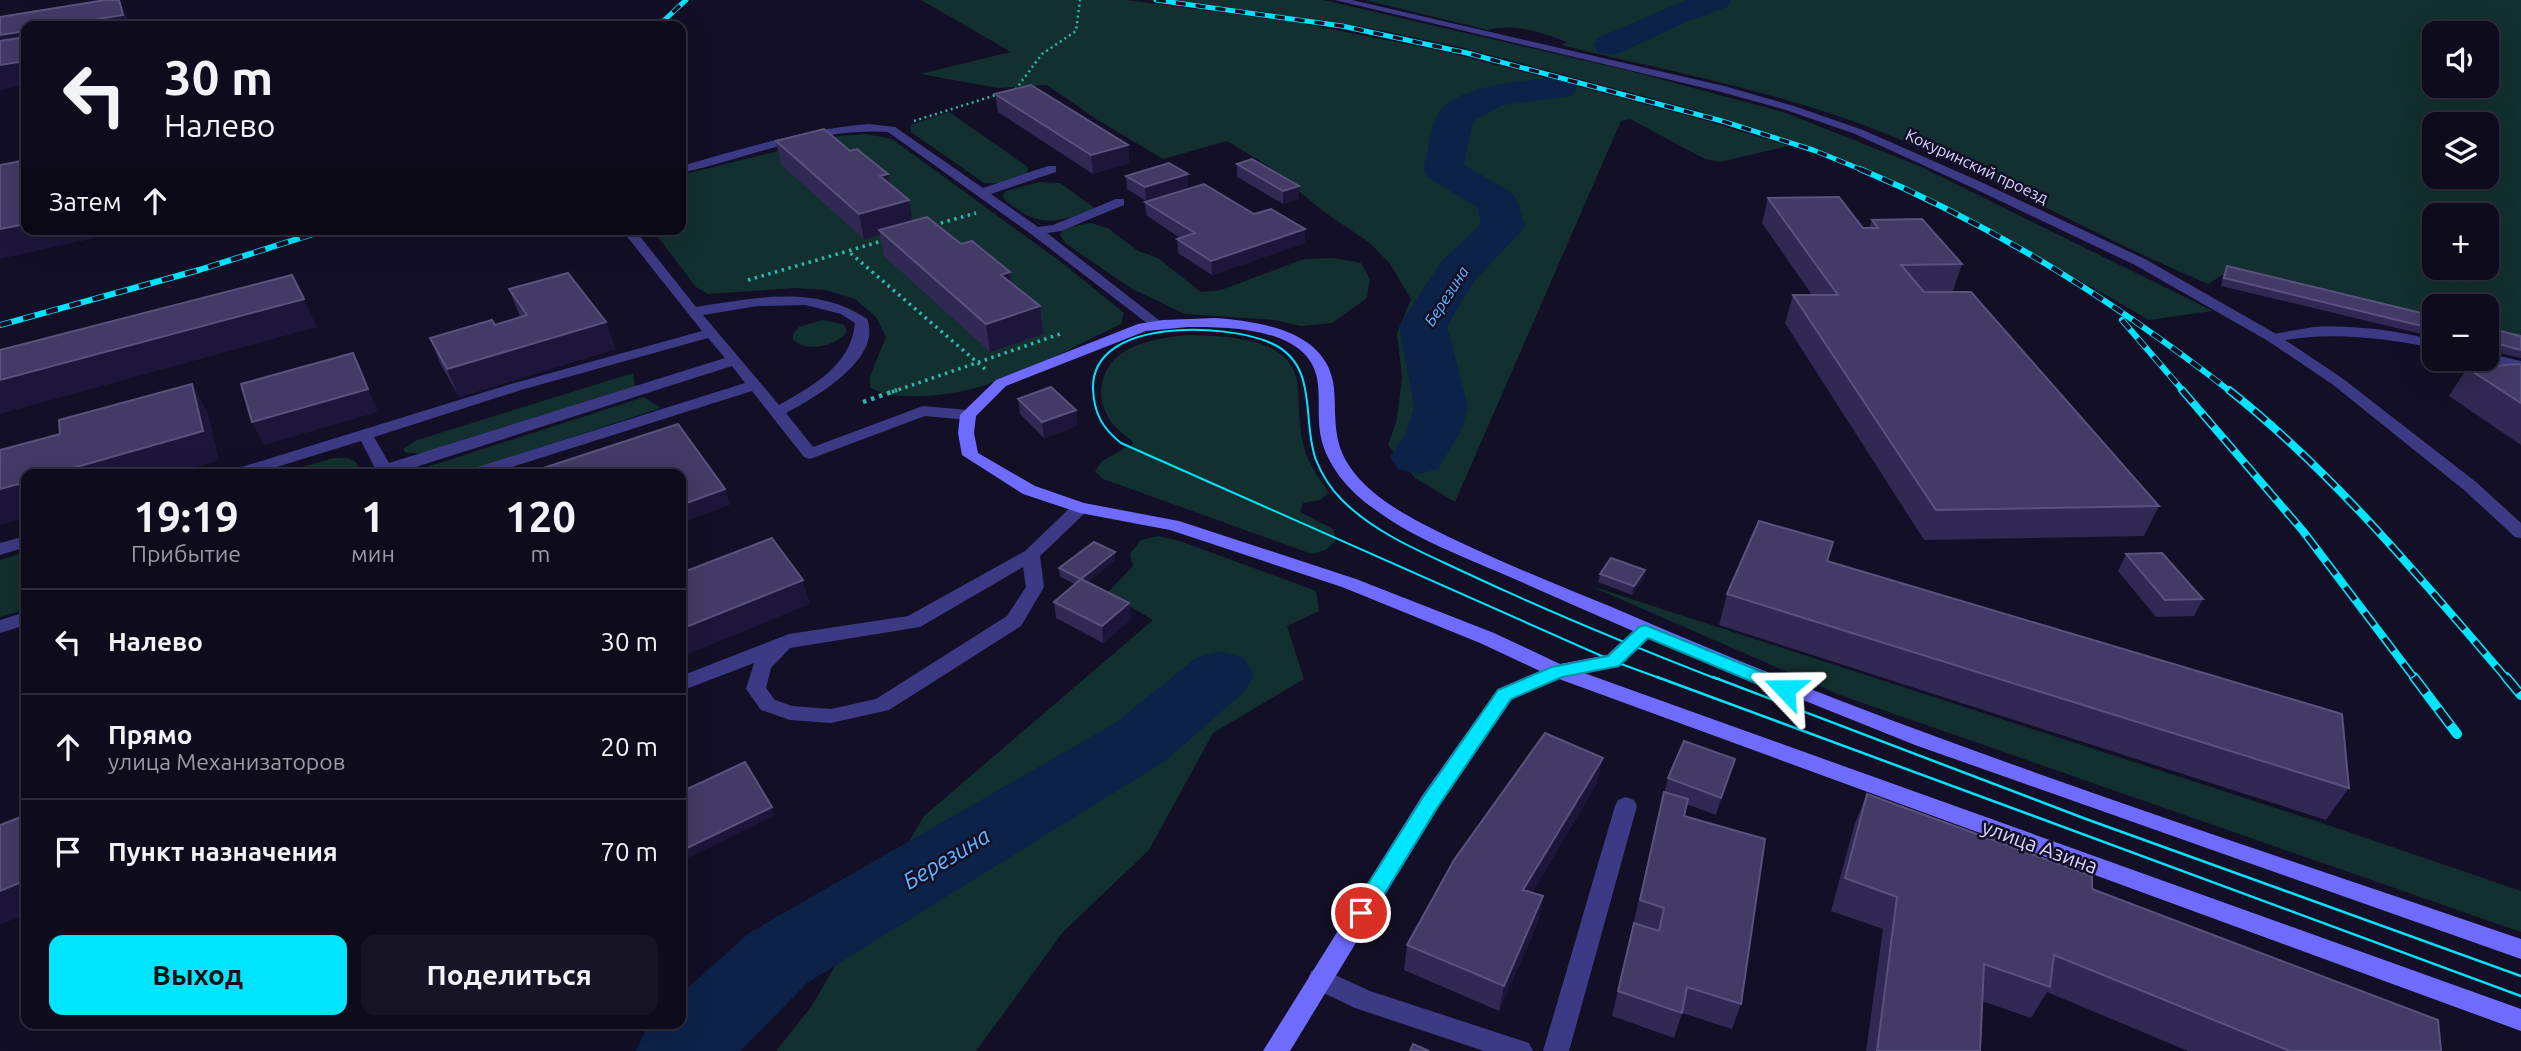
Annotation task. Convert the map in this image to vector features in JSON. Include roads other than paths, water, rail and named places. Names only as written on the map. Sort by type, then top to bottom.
[{"type":"street","name":"Кокуринский проезд","points":[[1339,0],[1724,89],[1836,124],[1978,185],[2140,262],[2273,338],[2357,397],[2470,486],[2521,533]]},
{"type":"street","points":[[686,169],[819,134],[876,126],[891,129],[1037,231],[1157,324]]},
{"type":"street","points":[[981,193],[1052,169]]},
{"type":"street","points":[[1037,231],[1056,229],[1120,202]]},
{"type":"street","points":[[632,235],[810,454],[923,411],[968,415],[1001,383],[1084,348],[1157,324],[1210,322],[1247,325],[1285,336],[1315,357],[1323,371],[1330,442],[1344,471],[1368,496],[1417,528],[1645,631],[1832,708],[2521,949]]},
{"type":"street","points":[[694,312],[758,303],[816,302],[851,311],[862,322],[864,336],[855,355],[823,384],[778,412]]},
{"type":"street","points":[[2273,338],[2300,331],[2352,330],[2422,342]]},
{"type":"street","points":[[254,469],[516,387],[711,333]]},
{"type":"street","points":[[394,469],[735,360]]},
{"type":"street","points":[[2499,360],[2521,365]]},
{"type":"street","points":[[490,469],[754,385]]},
{"type":"street","name":"улица Азина","points":[[968,415],[966,433],[970,455],[1029,490],[1080,508],[1173,525],[1349,583],[1487,638],[1558,671],[2521,1020]]},
{"type":"street","points":[[365,434],[383,469]]},
{"type":"street","points":[[686,682],[789,640],[914,622],[1031,555],[1080,508]]},
{"type":"street","points":[[0,549],[21,543]]},
{"type":"street","points":[[789,640],[762,666],[755,689],[768,705],[790,713],[831,716],[883,705],[1014,621],[1035,587],[1031,555]]},
{"type":"street","points":[[0,627],[21,620]]},
{"type":"street","points":[[1276,1051],[1430,802],[1504,694],[1558,671],[1613,661],[1645,631]]},
{"type":"street","points":[[1556,1051],[1626,806]]},
{"type":"street","points":[[1320,979],[1364,1000],[1520,1051]]},
{"type":"waterway","name":"Березина","points":[[1610,45],[1677,14],[1716,0]]},
{"type":"waterway","name":"Березина","points":[[1418,457],[1434,431],[1441,407],[1423,326],[1457,272],[1503,227],[1496,201],[1443,169],[1456,115],[1494,95],[1559,88]]},
{"type":"waterway","name":"Березина","points":[[680,1051],[778,958],[1140,742],[1220,675]]},
{"type":"tram line","points":[[1662,679],[1613,661],[1121,443],[1104,426],[1095,405],[1093,389],[1098,366],[1114,349],[1137,338],[1164,332],[1224,332],[1271,343],[1297,365],[1303,379],[1316,460],[1338,496],[1355,512],[1416,549],[1495,586],[1717,679]]},
{"type":"tram line","points":[[1657,677],[2521,996]]},
{"type":"tram line","points":[[1713,677],[2086,819],[2521,976]]},
{"type":"railway","points":[[663,21],[686,0]]},
{"type":"railway","points":[[1156,0],[1342,26],[1467,53],[1722,121],[1813,150],[1865,171]]},
{"type":"railway","points":[[1860,169],[1958,215],[2053,268],[2144,327],[2231,392]]},
{"type":"railway","points":[[0,325],[199,270],[310,235]]},
{"type":"railway","points":[[2122,320],[2184,392]]},
{"type":"railway","points":[[2182,390],[2303,531],[2415,679]]},
{"type":"railway","points":[[2229,390],[2268,422],[2340,491],[2507,679]]},
{"type":"railway","points":[[2414,677],[2457,734]]},
{"type":"railway","points":[[2506,677],[2521,695]]}]
